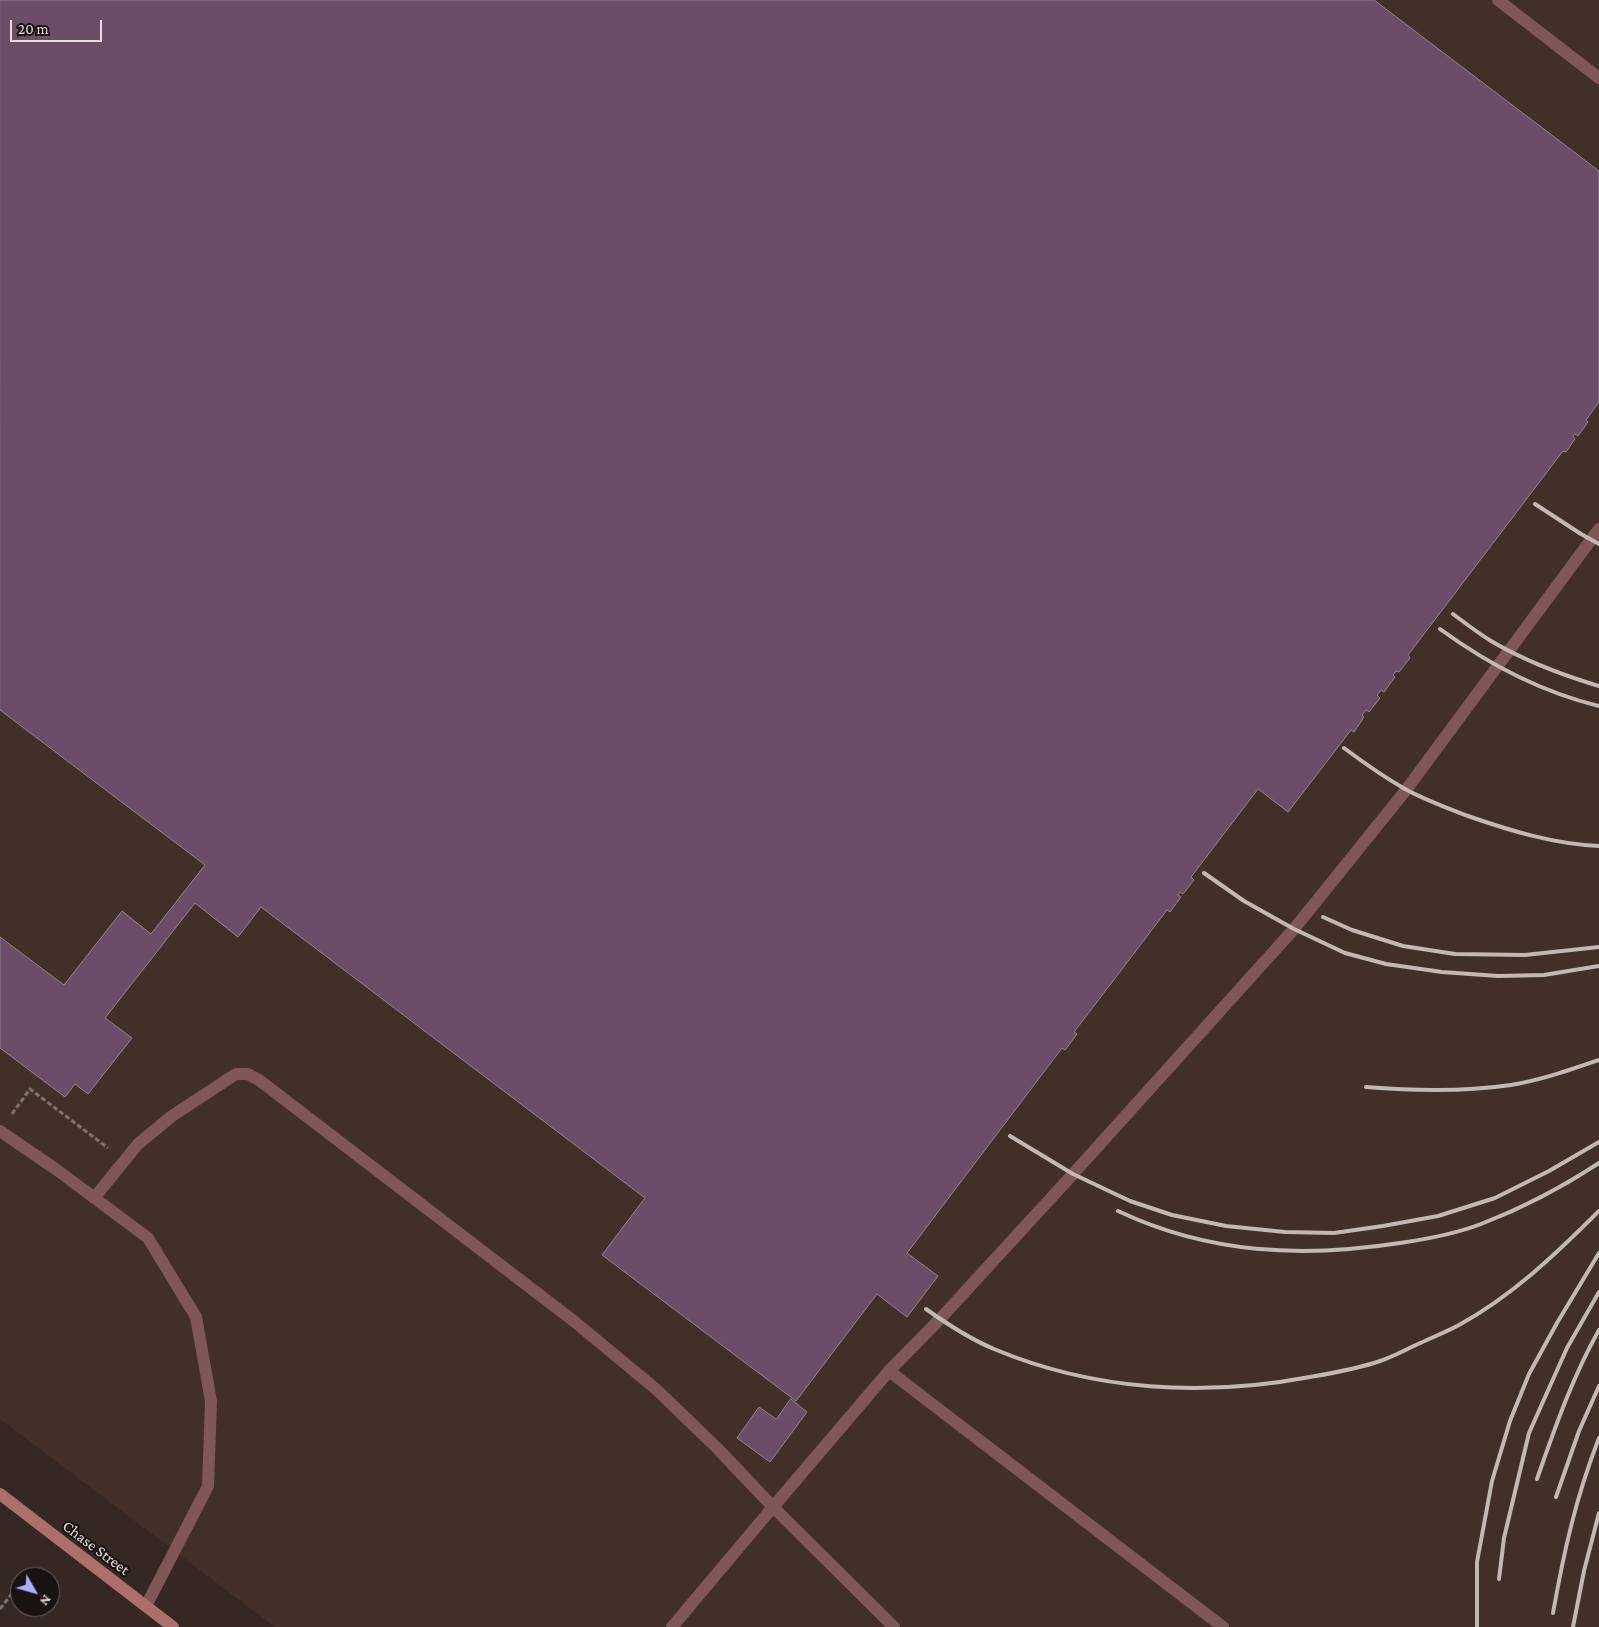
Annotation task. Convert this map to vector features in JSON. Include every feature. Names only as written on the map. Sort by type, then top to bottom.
[{"type":"street","name":"Chase Street","points":[[0,1494],[173,1627]]},
{"type":"lane","points":[[1498,0],[1599,78]]},
{"type":"lane","points":[[672,1627],[889,1371],[940,1319],[1066,1182],[1294,929],[1406,790],[1599,529]]},
{"type":"lane","points":[[94,1198],[138,1144],[172,1116],[236,1074],[248,1074],[283,1098],[575,1322],[657,1390],[894,1627]]},
{"type":"lane","points":[[0,1131],[148,1238],[196,1317],[211,1401],[208,1486],[146,1606]]},
{"type":"lane","points":[[889,1371],[1223,1627]]},
{"type":"path","points":[[0,1131],[30,1089],[124,1161]]},
{"type":"path","points":[[0,1609],[10,1596]]},
{"type":"shaded area","points":[[0,0],[1599,0],[1599,1627],[275,1627],[0,1419]]},
{"type":"building","points":[[0,0],[1374,0],[1599,171],[1599,402],[1586,420],[1588,422],[1578,436],[1575,434],[1573,436],[1575,439],[1566,452],[1563,451],[1408,655],[1410,658],[1399,672],[1396,671],[1393,675],[1395,677],[1384,692],[1381,690],[1377,695],[1380,698],[1369,712],[1366,710],[1362,715],[1364,717],[1354,732],[1351,730],[1288,812],[1258,789],[1191,877],[1194,880],[1183,894],[1180,892],[1178,895],[1181,897],[1170,912],[1167,910],[1074,1032],[1077,1034],[1065,1050],[1062,1048],[907,1253],[938,1276],[907,1317],[877,1294],[796,1401],[602,1255],[645,1198],[261,907],[238,937],[195,903],[105,1018],[132,1038],[88,1094],[75,1084],[65,1097],[0,1048],[0,937],[64,985],[122,911],[151,934],[205,865],[0,710]]},
{"type":"building","points":[[791,1399],[807,1412],[770,1462],[737,1438],[759,1407],[776,1419]]},
{"type":"railway","points":[[1535,504],[1599,544]]},
{"type":"railway","points":[[1453,614],[1486,638],[1517,655],[1599,686]]},
{"type":"railway","points":[[1440,629],[1477,654],[1536,685],[1599,706]]},
{"type":"railway","points":[[1344,748],[1374,770],[1405,789],[1452,810],[1500,827],[1533,836],[1566,843],[1599,846]]},
{"type":"railway","points":[[1204,873],[1244,901],[1294,929],[1345,953],[1386,964],[1442,972],[1498,976],[1544,975],[1599,966]]},
{"type":"railway","points":[[1323,917],[1352,930],[1403,946],[1455,954],[1525,955],[1599,947]]},
{"type":"railway","points":[[1366,1087],[1438,1090],[1475,1089],[1511,1085],[1566,1071],[1599,1060]]},
{"type":"railway","points":[[1010,1136],[1073,1174],[1130,1201],[1172,1215],[1226,1226],[1285,1232],[1334,1233],[1438,1216],[1495,1198],[1549,1171],[1599,1142]]},
{"type":"railway","points":[[1118,1211],[1152,1225],[1221,1244],[1256,1249],[1292,1251],[1363,1248],[1431,1238],[1471,1228],[1542,1196],[1599,1163]]},
{"type":"railway","points":[[926,1309],[959,1331],[985,1345],[1032,1363],[1071,1374],[1110,1382],[1190,1388],[1270,1383],[1354,1369],[1371,1364],[1459,1325],[1515,1288],[1550,1258],[1599,1211]]},
{"type":"railway","points":[[1477,1627],[1477,1562],[1492,1481],[1510,1421],[1529,1374],[1599,1253]]},
{"type":"railway","points":[[1499,1579],[1504,1538],[1529,1433],[1567,1348],[1599,1292]]},
{"type":"railway","points":[[1537,1479],[1572,1385],[1599,1330]]},
{"type":"railway","points":[[1556,1497],[1579,1431],[1599,1386]]},
{"type":"railway","points":[[1553,1613],[1572,1524],[1599,1438]]},
{"type":"railway","points":[[1573,1627],[1584,1571],[1599,1513]]}]
